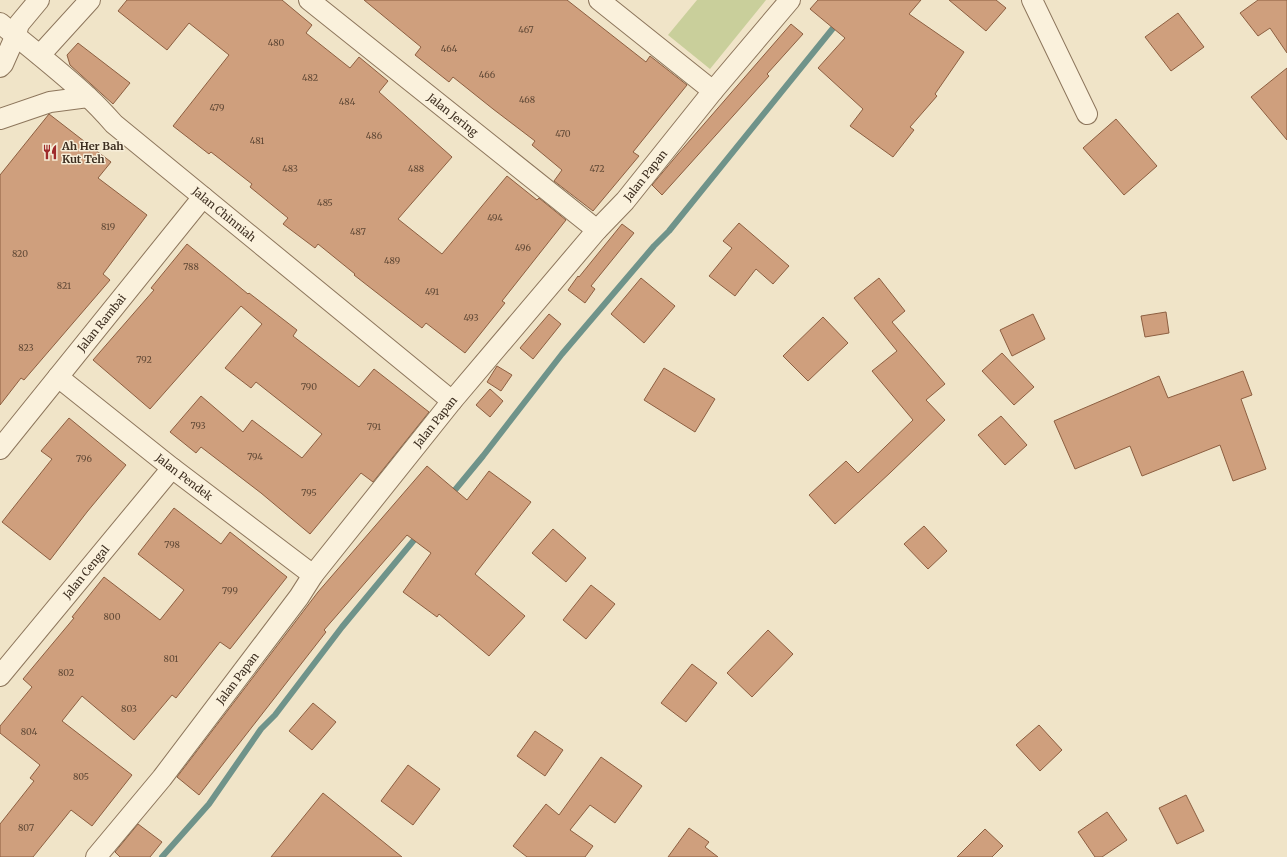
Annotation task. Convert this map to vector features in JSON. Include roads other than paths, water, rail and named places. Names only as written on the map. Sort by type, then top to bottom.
[{"type":"street","points":[[0,67],[4,64],[8,29],[39,0]]},
{"type":"street","points":[[40,55],[90,0]]},
{"type":"street","name":"Jalan Jering","points":[[309,0],[597,230]]},
{"type":"street","points":[[599,0],[713,91]]},
{"type":"street","name":"Jalan Papan","points":[[96,857],[167,772],[299,597],[313,575],[452,401],[597,230],[624,201],[713,91],[790,0]]},
{"type":"street","points":[[1032,0],[1087,114]]},
{"type":"street","name":"Jalan Chinniah","points":[[8,29],[88,97],[114,124],[452,401]]},
{"type":"street","points":[[0,119],[50,102],[88,97]]},
{"type":"street","name":"Jalan Rambai","points":[[0,449],[203,197]]},
{"type":"street","name":"Jalan Pendek","points":[[58,377],[172,468],[313,575]]},
{"type":"street","name":"Jalan Cengal","points":[[0,676],[172,468]]},
{"type":"waterway","points":[[450,496],[562,354],[654,246],[669,231],[838,22]]},
{"type":"waterway","points":[[162,857],[209,804],[261,729],[275,715],[342,627],[419,534]]},
{"type":"place","name":"Ah Her Bah Kut Teh","points":[[50,152]]}]
